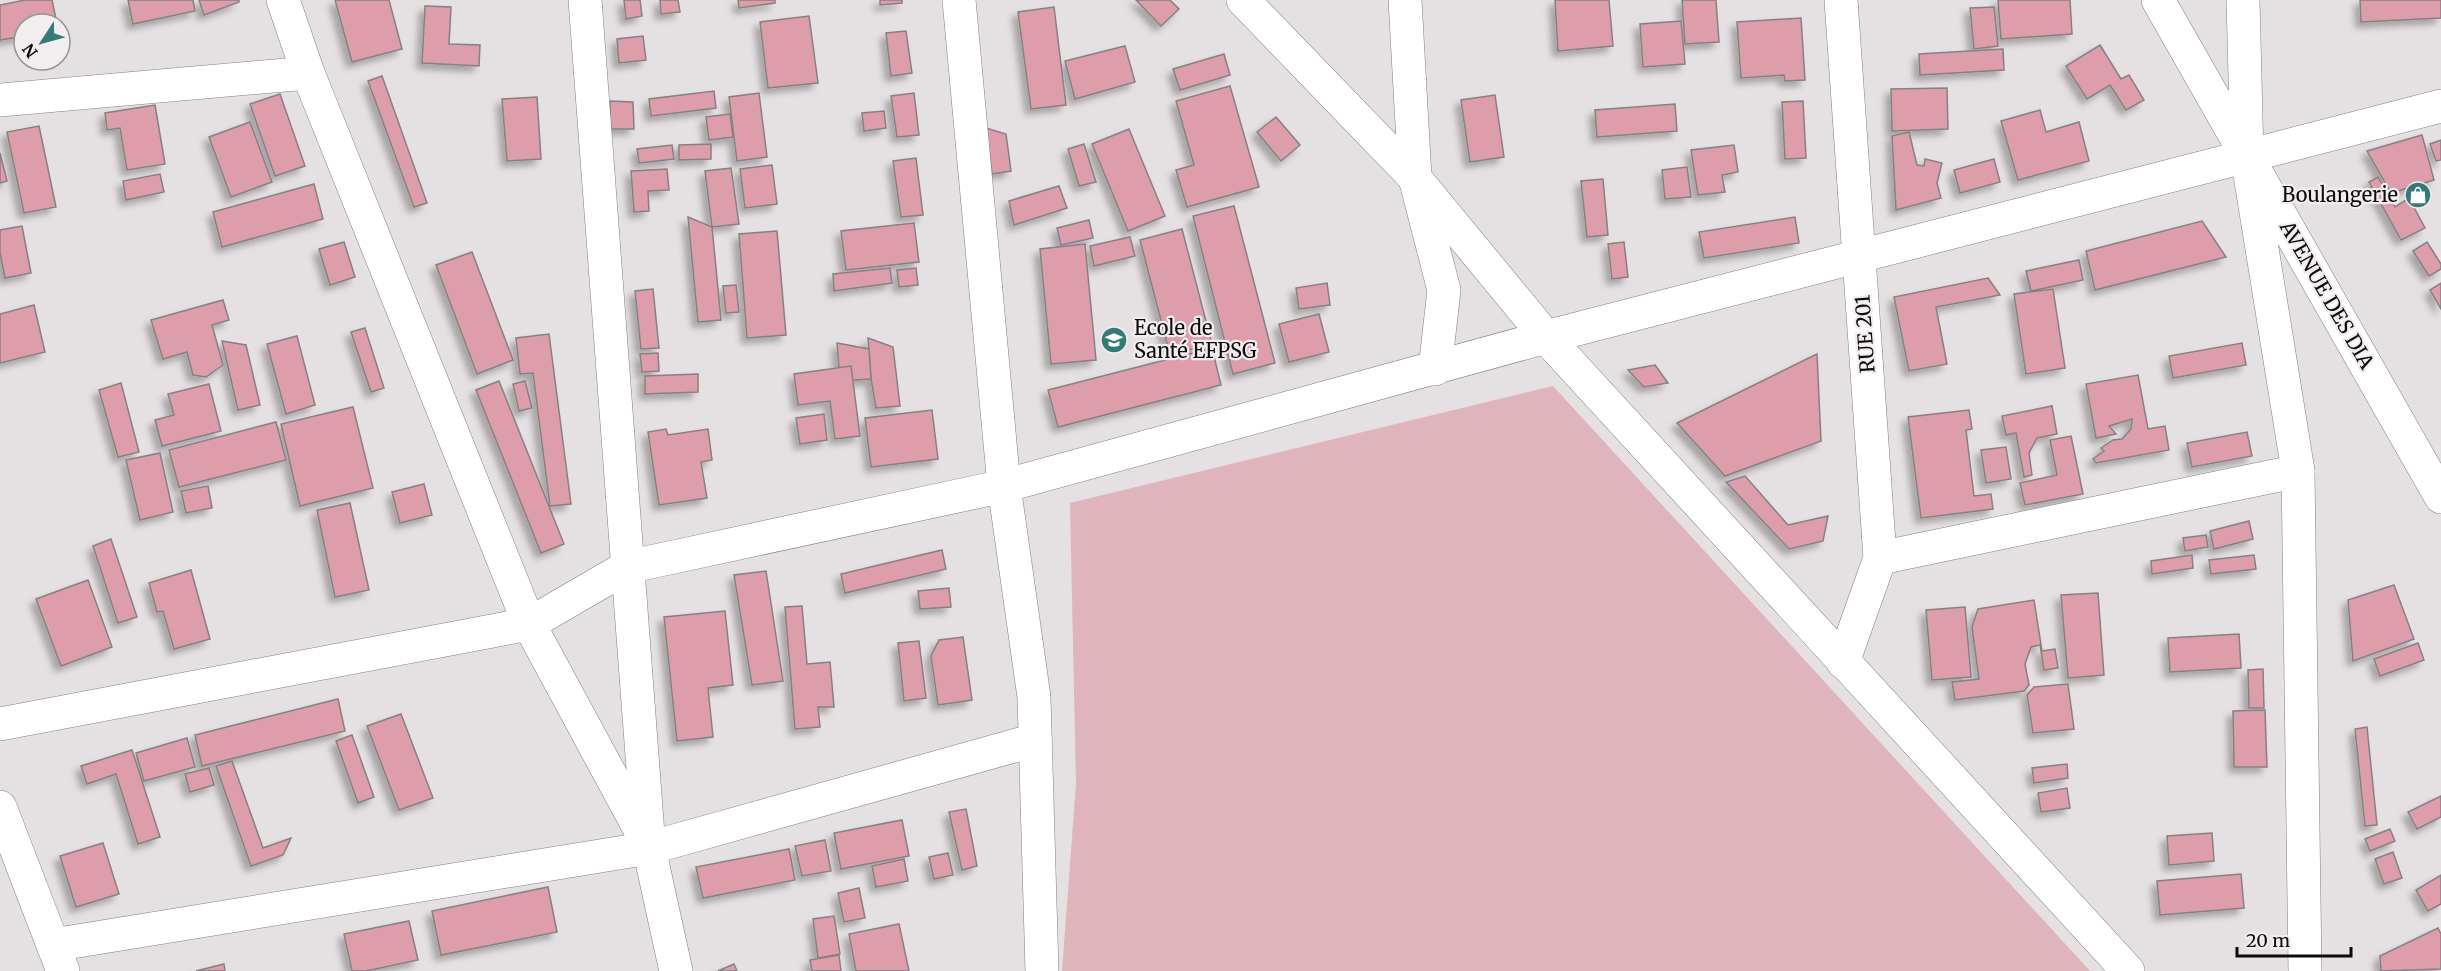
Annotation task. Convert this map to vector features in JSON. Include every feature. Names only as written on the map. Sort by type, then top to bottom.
[{"type":"street","points":[[283,0],[308,73],[529,624],[649,848]]},
{"type":"street","points":[[585,0],[649,848],[676,971]]},
{"type":"street","points":[[959,0],[1004,486],[1034,697],[1042,971]]},
{"type":"street","points":[[1243,0],[1415,178],[1546,337],[2128,971]]},
{"type":"street","points":[[1405,0],[1415,178],[1444,290],[1435,369]]},
{"type":"street","name":"RUE 201","points":[[1841,0],[1880,558],[1844,662]]},
{"type":"street","name":"AVENUE DES DIA","points":[[2158,0],[2437,479]]},
{"type":"street","points":[[2243,0],[2247,156],[2298,471],[2305,971]]},
{"type":"street","points":[[0,100],[308,73]]},
{"type":"street","points":[[0,724],[529,624],[627,567],[1004,486],[1546,337],[2441,106]]},
{"type":"street","points":[[1880,558],[2298,471]]},
{"type":"street","points":[[0,807],[58,958],[649,848],[1035,740]]},
{"type":"shaded area","points":[[1553,386],[2090,971],[1062,971],[1076,784],[1070,503]]},
{"type":"building","points":[[25,0],[52,0],[54,12],[12,12],[12,38],[0,40],[0,5]]},
{"type":"building","points":[[128,0],[193,0],[195,11],[133,24]]},
{"type":"building","points":[[199,0],[239,0],[239,2],[204,15]]},
{"type":"building","points":[[335,0],[389,0],[402,49],[352,62]]},
{"type":"building","points":[[624,0],[640,0],[642,16],[626,19]]},
{"type":"building","points":[[660,0],[678,0],[680,12],[661,14]]},
{"type":"building","points":[[738,0],[775,0],[775,3],[739,8]]},
{"type":"building","points":[[880,0],[902,0],[902,3],[880,5]]},
{"type":"building","points":[[1136,0],[1170,0],[1179,9],[1161,26]]},
{"type":"building","points":[[1555,0],[1609,0],[1613,46],[1558,51]]},
{"type":"building","points":[[1682,0],[1716,0],[1719,42],[1685,44]]},
{"type":"building","points":[[1998,0],[2070,0],[2072,34],[2001,39]]},
{"type":"building","points":[[2360,0],[2441,0],[2441,18],[2361,22]]},
{"type":"building","points":[[425,6],[451,7],[449,44],[480,45],[479,66],[422,63]]},
{"type":"building","points":[[1054,7],[1066,105],[1031,109],[1018,12]]},
{"type":"building","points":[[1994,7],[1998,46],[1974,49],[1970,8]]},
{"type":"building","points":[[809,16],[818,83],[768,88],[760,22]]},
{"type":"building","points":[[1801,18],[1805,80],[1785,81],[1784,75],[1741,78],[1737,22]]},
{"type":"building","points":[[1681,21],[1685,64],[1643,67],[1640,24]]},
{"type":"building","points":[[906,31],[912,73],[891,76],[886,33]]},
{"type":"building","points":[[643,36],[646,60],[619,63],[617,39]]},
{"type":"building","points":[[2100,45],[2121,79],[2129,75],[2144,100],[2126,110],[2110,85],[2087,99],[2066,66]]},
{"type":"building","points":[[1125,46],[1135,82],[1075,99],[1065,61]]},
{"type":"building","points":[[2003,49],[2004,70],[1920,75],[1919,54]]},
{"type":"building","points":[[1224,54],[1230,75],[1180,90],[1173,69]]},
{"type":"building","points":[[382,76],[427,203],[414,207],[368,81]]},
{"type":"building","points":[[1230,86],[1259,187],[1187,207],[1176,170],[1194,165],[1176,101]]},
{"type":"building","points":[[1947,88],[1948,129],[1892,131],[1891,89]]},
{"type":"building","points":[[714,91],[716,108],[651,116],[649,99]]},
{"type":"building","points":[[759,93],[767,157],[737,161],[729,97]]},
{"type":"building","points":[[914,93],[919,135],[897,137],[891,96]]},
{"type":"building","points":[[280,94],[305,166],[275,176],[250,104]]},
{"type":"building","points":[[1495,95],[1504,157],[1470,162],[1461,100]]},
{"type":"building","points":[[537,97],[541,159],[507,161],[502,99]]},
{"type":"building","points":[[610,101],[633,102],[634,129],[610,129]]},
{"type":"building","points":[[1803,101],[1806,158],[1785,159],[1782,102]]},
{"type":"building","points":[[1675,104],[1677,131],[1597,137],[1595,110]]},
{"type":"building","points":[[155,105],[165,164],[127,170],[120,128],[107,130],[105,113]]},
{"type":"building","points":[[2040,110],[2046,132],[2079,122],[2089,161],[2018,180],[2001,121]]},
{"type":"building","points":[[884,111],[886,128],[864,131],[862,113]]},
{"type":"building","points":[[730,114],[733,137],[709,140],[706,117]]},
{"type":"building","points":[[1276,117],[1300,145],[1281,161],[1257,132]]},
{"type":"building","points":[[250,122],[272,182],[231,197],[209,137]]},
{"type":"building","points":[[39,126],[56,207],[24,213],[7,132]]},
{"type":"building","points":[[986,128],[1006,134],[1011,171],[992,174]]},
{"type":"building","points":[[1129,129],[1165,216],[1128,231],[1092,144]]},
{"type":"building","points":[[1909,132],[1917,165],[1924,166],[1925,159],[1942,163],[1937,183],[1941,198],[1896,210],[1892,136]]},
{"type":"building","points":[[2422,135],[2434,180],[2391,193],[2367,151]]},
{"type":"building","points":[[2441,140],[2441,160],[2436,161],[2430,144]]},
{"type":"building","points":[[711,144],[711,159],[679,160],[679,145]]},
{"type":"building","points":[[1084,144],[1096,182],[1079,186],[1068,149]]},
{"type":"building","points":[[672,145],[674,159],[639,163],[637,149]]},
{"type":"building","points":[[1734,145],[1738,172],[1722,175],[1725,192],[1698,195],[1691,150]]},
{"type":"building","points":[[0,153],[7,181],[0,183]]},
{"type":"building","points":[[916,158],[923,215],[901,217],[893,161]]},
{"type":"building","points":[[1994,159],[2000,182],[1960,193],[1954,170]]},
{"type":"building","points":[[772,165],[777,204],[745,208],[740,169]]},
{"type":"building","points":[[1687,167],[1691,197],[1665,199],[1662,170]]},
{"type":"building","points":[[731,168],[739,224],[712,227],[705,171]]},
{"type":"building","points":[[667,169],[669,190],[648,191],[649,211],[634,212],[631,171]]},
{"type":"building","points":[[160,174],[164,192],[126,200],[123,181]]},
{"type":"building","points":[[2378,177],[2395,207],[2409,198],[2425,228],[2401,240],[2369,182]]},
{"type":"building","points":[[1603,179],[1608,235],[1587,237],[1581,181]]},
{"type":"building","points":[[314,184],[323,219],[222,247],[213,212]]},
{"type":"building","points":[[1059,186],[1067,208],[1014,225],[1009,201]]},
{"type":"building","points":[[1234,206],[1275,363],[1233,374],[1193,216]]},
{"type":"building","points":[[688,217],[712,227],[721,320],[698,322]]},
{"type":"building","points":[[1795,217],[1799,243],[1704,258],[1699,232]]},
{"type":"building","points":[[1089,220],[1093,238],[1061,245],[1057,228]]},
{"type":"building","points":[[2202,221],[2226,257],[2095,290],[2086,251]]},
{"type":"building","points":[[914,223],[919,262],[846,270],[841,231]]},
{"type":"building","points":[[22,226],[31,273],[5,278],[0,253],[0,230]]},
{"type":"building","points":[[1182,229],[1212,344],[1170,355],[1140,240]]},
{"type":"building","points":[[777,231],[786,335],[747,338],[739,234]]},
{"type":"building","points":[[1130,237],[1135,256],[1094,266],[1090,246]]},
{"type":"building","points":[[344,242],[355,277],[330,285],[319,249]]},
{"type":"building","points":[[1624,242],[1628,277],[1612,279],[1608,244]]},
{"type":"building","points":[[2427,242],[2441,264],[2441,269],[2429,276],[2413,251]]},
{"type":"building","points":[[1085,244],[1096,360],[1051,364],[1040,249]]},
{"type":"building","points":[[472,252],[513,360],[477,374],[436,265]]},
{"type":"building","points":[[2079,260],[2083,280],[2031,291],[2026,271]]},
{"type":"building","points":[[890,268],[892,283],[834,291],[833,274]]},
{"type":"building","points":[[916,268],[918,285],[899,287],[897,270]]},
{"type":"building","points":[[1988,278],[2000,295],[1936,307],[1947,364],[1909,371],[1894,297]]},
{"type":"building","points":[[1327,283],[1330,305],[1299,309],[1296,288]]},
{"type":"building","points":[[2441,283],[2441,309],[2430,290]]},
{"type":"building","points":[[736,285],[739,312],[726,313],[723,286]]},
{"type":"building","points":[[653,289],[659,348],[641,349],[635,291]]},
{"type":"building","points":[[2053,289],[2065,368],[2026,374],[2014,294]]},
{"type":"building","points":[[223,300],[229,320],[212,325],[223,365],[206,377],[193,375],[187,352],[163,359],[151,320]]},
{"type":"building","points":[[34,305],[45,352],[0,363],[0,314]]},
{"type":"building","points":[[1319,314],[1329,352],[1289,362],[1279,324]]},
{"type":"building","points":[[365,328],[384,388],[371,392],[351,332]]},
{"type":"building","points":[[549,334],[571,504],[550,506],[533,373],[520,374],[516,338]]},
{"type":"building","points":[[297,336],[315,405],[286,414],[267,344]]},
{"type":"building","points":[[868,338],[893,347],[900,406],[876,408]]},
{"type":"building","points":[[222,341],[246,345],[260,405],[238,410]]},
{"type":"building","points":[[837,343],[869,349],[871,379],[840,381]]},
{"type":"building","points":[[2242,343],[2246,365],[2173,378],[2169,356]]},
{"type":"building","points":[[1212,348],[1221,385],[1058,427],[1048,390]]},
{"type":"building","points":[[658,353],[659,371],[642,372],[640,354]]},
{"type":"building","points":[[1817,354],[1821,441],[1725,476],[1677,423]]},
{"type":"building","points":[[1655,365],[1668,383],[1644,387],[1628,370]]},
{"type":"building","points":[[851,366],[860,436],[835,439],[830,401],[798,405],[794,374]]},
{"type":"building","points":[[698,374],[698,392],[645,394],[645,376]]},
{"type":"building","points":[[2138,375],[2148,429],[2165,426],[2169,450],[2096,463],[2093,459],[2104,451],[2101,448],[2113,440],[2122,439],[2131,429],[2132,419],[2109,426],[2116,434],[2096,438],[2086,384]]},
{"type":"building","points":[[499,381],[564,544],[541,553],[476,390]]},
{"type":"building","points":[[525,381],[532,408],[519,411],[513,384]]},
{"type":"building","points":[[121,383],[139,452],[118,457],[99,390]]},
{"type":"building","points":[[209,384],[221,431],[162,446],[155,420],[174,415],[168,394]]},
{"type":"building","points":[[2052,406],[2057,434],[2037,438],[2029,453],[2032,475],[2024,477],[2016,433],[2006,435],[2002,416]]},
{"type":"building","points":[[353,407],[373,488],[300,506],[281,424]]},
{"type":"building","points":[[932,410],[938,459],[871,467],[865,418]]},
{"type":"building","points":[[1969,410],[1972,429],[1966,430],[1974,496],[1991,494],[1993,509],[1921,518],[1908,417]]},
{"type":"building","points":[[824,414],[827,440],[800,444],[796,418]]},
{"type":"building","points":[[276,422],[286,460],[179,487],[169,450]]},
{"type":"building","points":[[666,429],[668,435],[708,429],[712,460],[701,462],[707,498],[659,505],[648,432]]},
{"type":"building","points":[[2247,432],[2252,456],[2192,467],[2187,443]]},
{"type":"building","points":[[2071,436],[2083,494],[2025,505],[2020,483],[2057,475],[2050,440]]},
{"type":"building","points":[[2006,447],[2011,479],[1986,483],[1981,450]]},
{"type":"building","points":[[160,453],[173,512],[140,520],[126,460]]},
{"type":"building","points":[[1745,476],[1788,525],[1828,516],[1823,541],[1789,549],[1726,482]]},
{"type":"building","points":[[424,484],[432,515],[400,523],[392,492]]},
{"type":"building","points":[[208,486],[212,508],[186,513],[181,491]]},
{"type":"building","points":[[350,503],[369,590],[335,597],[317,510]]},
{"type":"building","points":[[2249,521],[2253,539],[2214,549],[2210,531]]},
{"type":"building","points":[[2206,535],[2208,547],[2185,551],[2183,538]]},
{"type":"building","points":[[111,539],[137,617],[118,623],[93,546]]},
{"type":"building","points":[[942,550],[946,569],[845,593],[841,574]]},
{"type":"building","points":[[2192,555],[2193,568],[2152,574],[2151,561]]},
{"type":"building","points":[[2254,555],[2256,569],[2211,574],[2209,560]]},
{"type":"building","points":[[191,570],[210,639],[174,649],[163,611],[157,612],[149,583]]},
{"type":"building","points":[[766,571],[783,681],[752,685],[734,575]]},
{"type":"building","points":[[88,580],[112,647],[61,666],[36,599]]},
{"type":"building","points":[[2394,585],[2414,639],[2353,661],[2348,600]]},
{"type":"building","points":[[949,588],[951,607],[920,609],[918,591]]},
{"type":"building","points":[[2098,593],[2104,675],[2068,678],[2061,595]]},
{"type":"building","points":[[2034,600],[2042,651],[2055,649],[2058,668],[2044,670],[2040,645],[2031,647],[2025,664],[2029,685],[2024,691],[1955,700],[1952,682],[1979,679],[1972,627],[1978,609]]},
{"type":"building","points":[[802,606],[807,664],[830,662],[834,707],[818,707],[820,727],[795,729],[785,607]]},
{"type":"building","points":[[1965,607],[1971,677],[1932,680],[1926,610]]},
{"type":"building","points":[[725,611],[733,685],[708,688],[713,737],[677,741],[664,617]]},
{"type":"building","points":[[2239,634],[2241,668],[2170,672],[2168,638]]},
{"type":"building","points":[[963,637],[972,700],[938,705],[931,656],[939,640]]},
{"type":"building","points":[[919,641],[926,698],[904,701],[898,643]]},
{"type":"building","points":[[2418,643],[2424,660],[2380,676],[2374,659]]},
{"type":"building","points":[[2263,669],[2264,708],[2249,708],[2248,670]]},
{"type":"building","points":[[2068,684],[2074,729],[2033,733],[2027,695],[2034,687]]},
{"type":"building","points":[[338,699],[345,731],[202,766],[195,735]]},
{"type":"building","points":[[2265,710],[2267,767],[2234,767],[2233,711]]},
{"type":"building","points":[[401,714],[433,798],[399,810],[367,726]]},
{"type":"building","points":[[2367,727],[2377,825],[2365,826],[2355,729]]},
{"type":"building","points":[[352,735],[374,797],[358,803],[336,741]]},
{"type":"building","points":[[187,738],[195,767],[144,781],[136,753]]},
{"type":"building","points":[[132,750],[160,837],[138,844],[116,774],[87,784],[81,766]]},
{"type":"building","points":[[232,761],[263,848],[291,838],[283,855],[251,866],[216,766]]},
{"type":"building","points":[[2067,764],[2068,778],[2034,783],[2032,768]]},
{"type":"building","points":[[209,768],[214,785],[190,792],[185,774]]},
{"type":"building","points":[[2067,788],[2070,808],[2041,812],[2038,793]]},
{"type":"building","points":[[2441,796],[2441,817],[2417,829],[2408,812]]},
{"type":"building","points":[[966,809],[977,866],[962,870],[949,812]]},
{"type":"building","points":[[902,820],[909,856],[841,869],[834,833]]},
{"type":"building","points":[[2390,829],[2395,841],[2370,851],[2365,839]]},
{"type":"building","points":[[2212,833],[2214,861],[2169,865],[2167,836]]},
{"type":"building","points":[[825,840],[831,871],[802,876],[795,846]]},
{"type":"building","points":[[103,843],[119,894],[76,907],[60,856]]},
{"type":"building","points":[[789,849],[795,880],[703,898],[696,867]]},
{"type":"building","points":[[2393,852],[2402,878],[2384,884],[2375,859]]},
{"type":"building","points":[[948,853],[953,875],[934,879],[929,857]]},
{"type":"building","points":[[904,859],[908,881],[876,887],[872,866]]},
{"type":"building","points":[[2241,874],[2244,908],[2160,915],[2157,881]]},
{"type":"building","points":[[2441,875],[2441,904],[2428,911],[2416,890]]},
{"type":"building","points":[[548,887],[557,932],[441,955],[432,911]]},
{"type":"building","points":[[859,888],[865,918],[844,922],[838,893]]},
{"type":"building","points":[[834,916],[840,954],[818,958],[813,919]]},
{"type":"building","points":[[409,921],[418,960],[366,971],[352,971],[344,934]]},
{"type":"building","points":[[899,924],[909,971],[856,971],[849,934]]},
{"type":"building","points":[[2438,928],[2441,934],[2441,969],[2381,971],[2380,956]]},
{"type":"building","points":[[839,955],[841,971],[812,971],[810,960]]},
{"type":"building","points":[[224,964],[225,971],[196,971]]},
{"type":"building","points":[[734,964],[737,971],[718,971]]},
{"type":"place","name":"Boulangerie","points":[[2418,195]]},
{"type":"place","name":"Ecole de Santé EFPSG","points":[[1114,340]]}]
